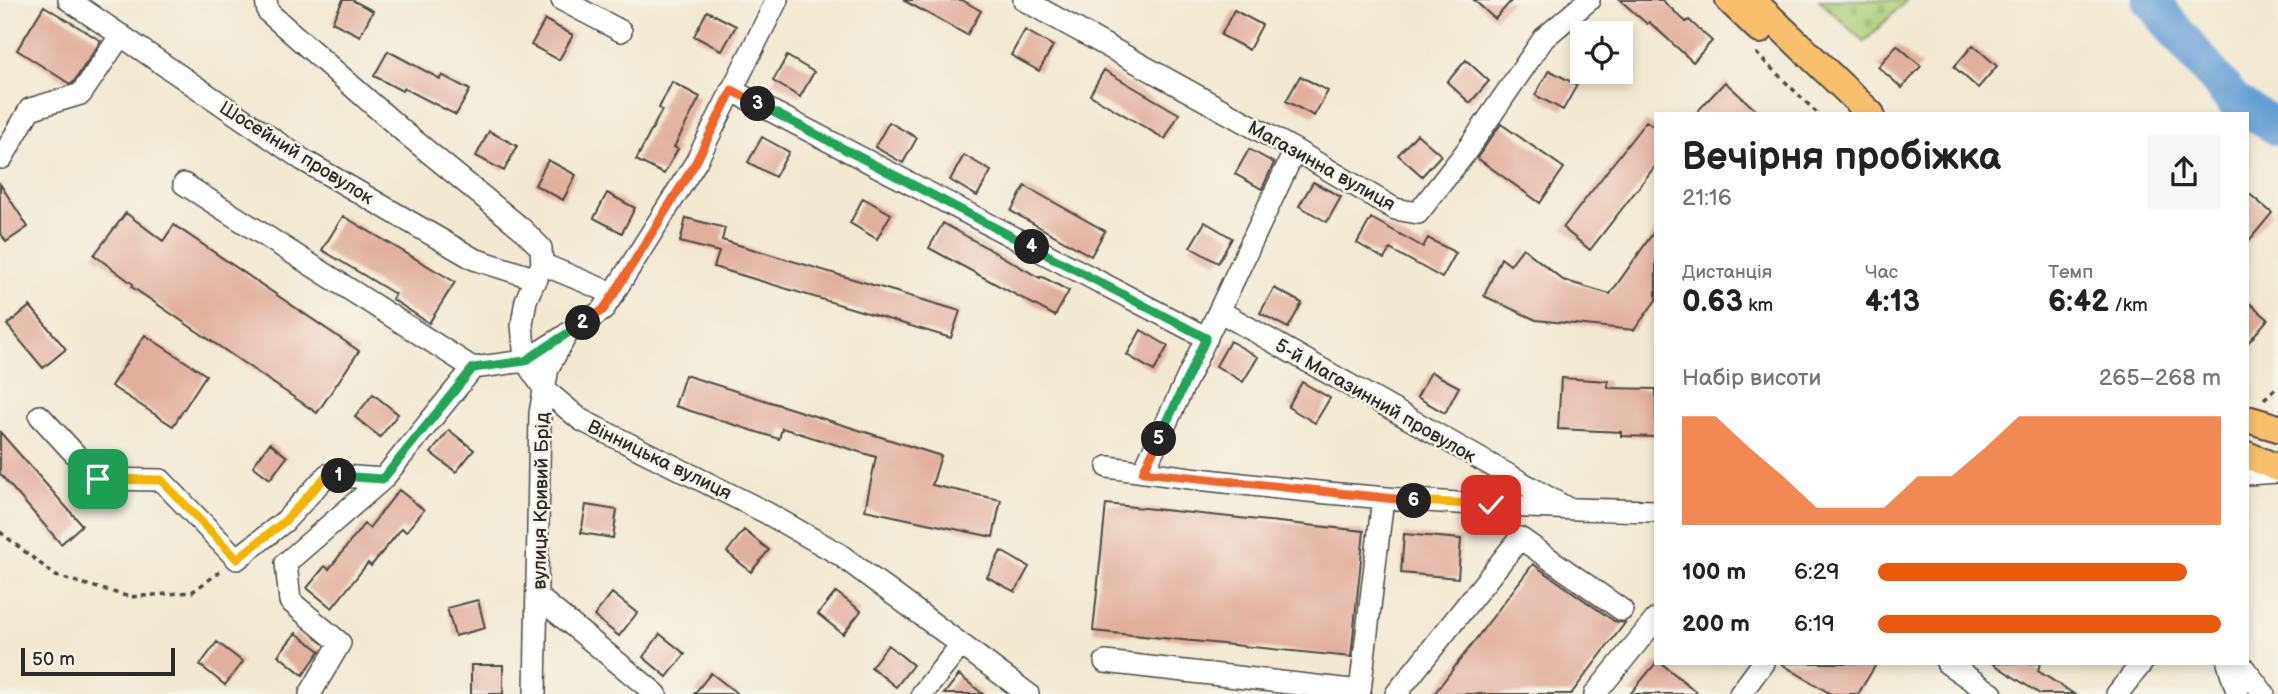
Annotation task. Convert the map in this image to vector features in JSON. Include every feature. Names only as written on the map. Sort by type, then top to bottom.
[{"type":"main road","points":[[1729,0],[1845,112]]},
{"type":"main road","points":[[1752,0],[1869,112]]},
{"type":"main road","points":[[2249,420],[2278,428]]},
{"type":"main road","points":[[2249,456],[2278,470]]},
{"type":"street","name":"Шосейний провулок","points":[[69,0],[303,160],[474,259],[540,271],[614,294]]},
{"type":"street","points":[[562,0],[621,31]]},
{"type":"street","name":"вулиця Кривий Брід","points":[[535,694],[540,413],[548,368],[567,334],[603,310],[614,294],[696,162],[777,0]]},
{"type":"street","name":"Магазинна вулиця","points":[[1024,0],[1295,150],[1395,209],[1418,213],[1465,153],[1544,37],[1589,0]]},
{"type":"street","points":[[267,6],[404,132],[521,228],[541,248],[540,271]]},
{"type":"street","points":[[2,158],[30,108],[81,94],[121,36]]},
{"type":"street","points":[[732,90],[1206,338]]},
{"type":"street","points":[[1143,472],[1295,150]]},
{"type":"street","points":[[184,184],[473,368],[525,361],[567,334]]},
{"type":"street","name":"Вінницька вулиця","points":[[540,271],[526,300],[522,324],[525,361],[545,390],[581,420],[710,483],[839,554],[1028,694]]},
{"type":"street","name":"5-й Магазинний провулок","points":[[1219,311],[1569,509]]},
{"type":"street","points":[[310,694],[340,643],[290,601],[286,563],[383,479],[473,368]]},
{"type":"street","points":[[40,416],[98,479],[161,480],[237,559],[285,521],[327,475],[383,479]]},
{"type":"street","points":[[1108,467],[1382,498],[1654,511]]},
{"type":"street","points":[[2249,474],[2278,470]]},
{"type":"street","points":[[1105,662],[1362,693],[1382,498]]},
{"type":"street","points":[[1396,694],[1520,538],[1622,610]]},
{"type":"street","points":[[538,597],[656,694]]},
{"type":"street","points":[[1595,694],[1654,621]]},
{"type":"street","points":[[922,694],[961,645]]},
{"type":"street","points":[[1740,694],[1762,665]]},
{"type":"street","points":[[1950,665],[1992,694]]},
{"type":"street","points":[[2117,694],[2141,665]]},
{"type":"street","points":[[2229,665],[2238,694]]},
{"type":"street","points":[[2242,665],[2264,694]]},
{"type":"path","points":[[1750,47],[1816,112]]},
{"type":"path","points":[[0,532],[56,576],[130,597],[192,592],[237,559]]},
{"type":"green space","points":[[1819,0],[1907,0],[1864,42]]},
{"type":"building","points":[[343,0],[352,0],[373,11],[360,36],[332,22]]},
{"type":"building","points":[[903,0],[962,0],[981,11],[967,35]]},
{"type":"building","points":[[1474,0],[1512,0],[1495,19]]},
{"type":"building","points":[[1620,0],[1662,0],[1712,41],[1693,62]]},
{"type":"building","points":[[44,6],[101,41],[73,83],[70,84],[17,50]]},
{"type":"building","points":[[1234,10],[1262,25],[1249,50],[1221,35]]},
{"type":"building","points":[[707,11],[736,26],[722,51],[694,36]]},
{"type":"building","points":[[545,20],[573,35],[559,60],[531,45]]},
{"type":"building","points":[[1025,30],[1053,46],[1039,71],[1011,55]]},
{"type":"building","points":[[1897,45],[1921,66],[1902,88],[1878,67]]},
{"type":"building","points":[[1973,45],[1997,66],[1978,88],[1954,67]]},
{"type":"building","points":[[388,51],[440,79],[442,75],[470,90],[456,115],[374,76]]},
{"type":"building","points":[[787,56],[814,72],[800,97],[773,81]]},
{"type":"building","points":[[1466,60],[1489,81],[1470,103],[1447,82]]},
{"type":"building","points":[[1104,70],[1179,114],[1165,139],[1090,95]]},
{"type":"building","points":[[1549,70],[1570,81],[1570,84],[1577,85],[1563,110],[1535,95]]},
{"type":"building","points":[[1300,76],[1328,91],[1314,116],[1286,101]]},
{"type":"building","points":[[672,82],[700,97],[674,147],[678,149],[664,174],[636,160],[662,110],[659,108]]},
{"type":"building","points":[[1725,82],[1758,112],[1697,112]]},
{"type":"building","points":[[1646,121],[1654,127],[1654,168],[1590,250],[1563,228]]},
{"type":"building","points":[[889,122],[917,138],[903,163],[875,147]]},
{"type":"building","points":[[1501,124],[1564,168],[1540,203],[1477,158]]},
{"type":"building","points":[[489,131],[517,146],[504,171],[476,156]]},
{"type":"building","points":[[1417,134],[1441,155],[1422,176],[1398,155]]},
{"type":"building","points":[[762,137],[789,152],[775,177],[748,162]]},
{"type":"building","points":[[1249,149],[1274,163],[1262,189],[1235,174]]},
{"type":"building","points":[[964,155],[991,171],[977,196],[950,180]]},
{"type":"building","points":[[548,160],[576,175],[563,200],[535,185]]},
{"type":"building","points":[[1313,182],[1341,197],[1327,222],[1299,206]]},
{"type":"building","points":[[0,184],[28,227],[6,242],[0,232]]},
{"type":"building","points":[[1025,186],[1105,231],[1091,256],[1011,211]]},
{"type":"building","points":[[607,193],[635,208],[622,233],[594,218]]},
{"type":"building","points":[[2249,194],[2272,213],[2249,241]]},
{"type":"building","points":[[863,198],[891,214],[877,239],[850,223]]},
{"type":"building","points":[[126,213],[163,241],[174,225],[359,351],[317,413],[132,287],[133,284],[94,255]]},
{"type":"building","points":[[343,216],[455,282],[429,323],[392,299],[395,294],[322,250]]},
{"type":"building","points":[[686,218],[725,228],[722,240],[960,311],[951,338],[714,267],[719,252],[680,242]]},
{"type":"building","points":[[1371,218],[1423,247],[1428,238],[1456,253],[1442,278],[1390,249],[1384,259],[1357,243]]},
{"type":"building","points":[[1205,222],[1232,238],[1218,263],[1190,247]]},
{"type":"building","points":[[943,223],[1040,278],[1041,276],[1069,291],[1055,316],[929,248]]},
{"type":"building","points":[[1654,232],[1654,303],[1634,330],[1536,320],[1484,296],[1501,258],[1510,265],[1523,248],[1563,280],[1610,294]]},
{"type":"building","points":[[1274,288],[1302,303],[1288,328],[1260,313]]},
{"type":"building","points":[[2249,303],[2268,319],[2249,342]]},
{"type":"building","points":[[30,306],[66,349],[43,368],[7,325]]},
{"type":"building","points":[[1141,330],[1168,346],[1154,371],[1127,355]]},
{"type":"building","points":[[145,335],[206,375],[173,426],[111,386]]},
{"type":"building","points":[[1230,341],[1258,357],[1243,382],[1216,366]]},
{"type":"building","points":[[1431,372],[1459,387],[1445,413],[1417,397]]},
{"type":"building","points":[[685,375],[941,456],[932,485],[1001,500],[993,537],[865,510],[876,457],[782,428],[779,439],[675,406]]},
{"type":"building","points":[[1561,378],[1608,381],[1608,388],[1654,389],[1654,437],[1621,436],[1621,432],[1558,429]]},
{"type":"building","points":[[1302,382],[1330,398],[1315,423],[1288,407]]},
{"type":"building","points":[[373,394],[398,414],[380,437],[355,417]]},
{"type":"building","points":[[449,430],[474,450],[456,472],[431,453]]},
{"type":"building","points":[[0,432],[82,525],[61,544],[0,474]]},
{"type":"building","points":[[270,443],[287,457],[270,479],[253,466]]},
{"type":"building","points":[[399,490],[424,510],[406,532],[402,528],[371,566],[368,563],[332,608],[307,588],[325,566],[329,569],[364,524],[369,528]]},
{"type":"building","points":[[1106,504],[1364,531],[1351,657],[1093,631]]},
{"type":"building","points":[[586,505],[617,510],[613,538],[581,533]]},
{"type":"building","points":[[744,530],[769,550],[751,572],[727,552]]},
{"type":"building","points":[[1404,534],[1461,539],[1458,578],[1401,573]]},
{"type":"building","points":[[1001,551],[1029,567],[1015,592],[987,577]]},
{"type":"building","points":[[1533,564],[1614,621],[1625,623],[1571,694],[1434,694]]},
{"type":"building","points":[[836,592],[861,611],[843,634],[818,614]]},
{"type":"building","points":[[612,593],[637,613],[619,636],[594,616]]},
{"type":"building","points":[[478,600],[485,628],[455,636],[447,608]]},
{"type":"building","points":[[296,633],[320,651],[303,675],[278,655]]},
{"type":"building","points":[[660,634],[685,654],[667,677],[643,657]]},
{"type":"building","points":[[217,642],[243,662],[225,685],[200,665]]},
{"type":"building","points":[[888,645],[913,665],[896,687],[871,667]]},
{"type":"building","points":[[471,665],[503,665],[503,694],[471,694]]},
{"type":"building","points":[[1654,665],[1663,665],[1699,694],[1630,694]]},
{"type":"building","points":[[1783,665],[1876,665],[1858,694],[1831,694]]},
{"type":"building","points":[[1995,665],[2040,665],[2038,671],[2074,694],[2040,694]]},
{"type":"building","points":[[711,673],[738,694],[694,694]]},
{"type":"building","points":[[959,675],[983,694],[944,694]]},
{"type":"waterway","points":[[2150,0],[2235,102],[2278,128]]},
{"type":"route","points":[[98,479],[161,480],[237,559],[285,521],[327,475],[383,479],[473,368],[525,361],[603,310],[696,162],[732,90],[1206,338],[1143,472],[1412,501],[1491,505]]}]
